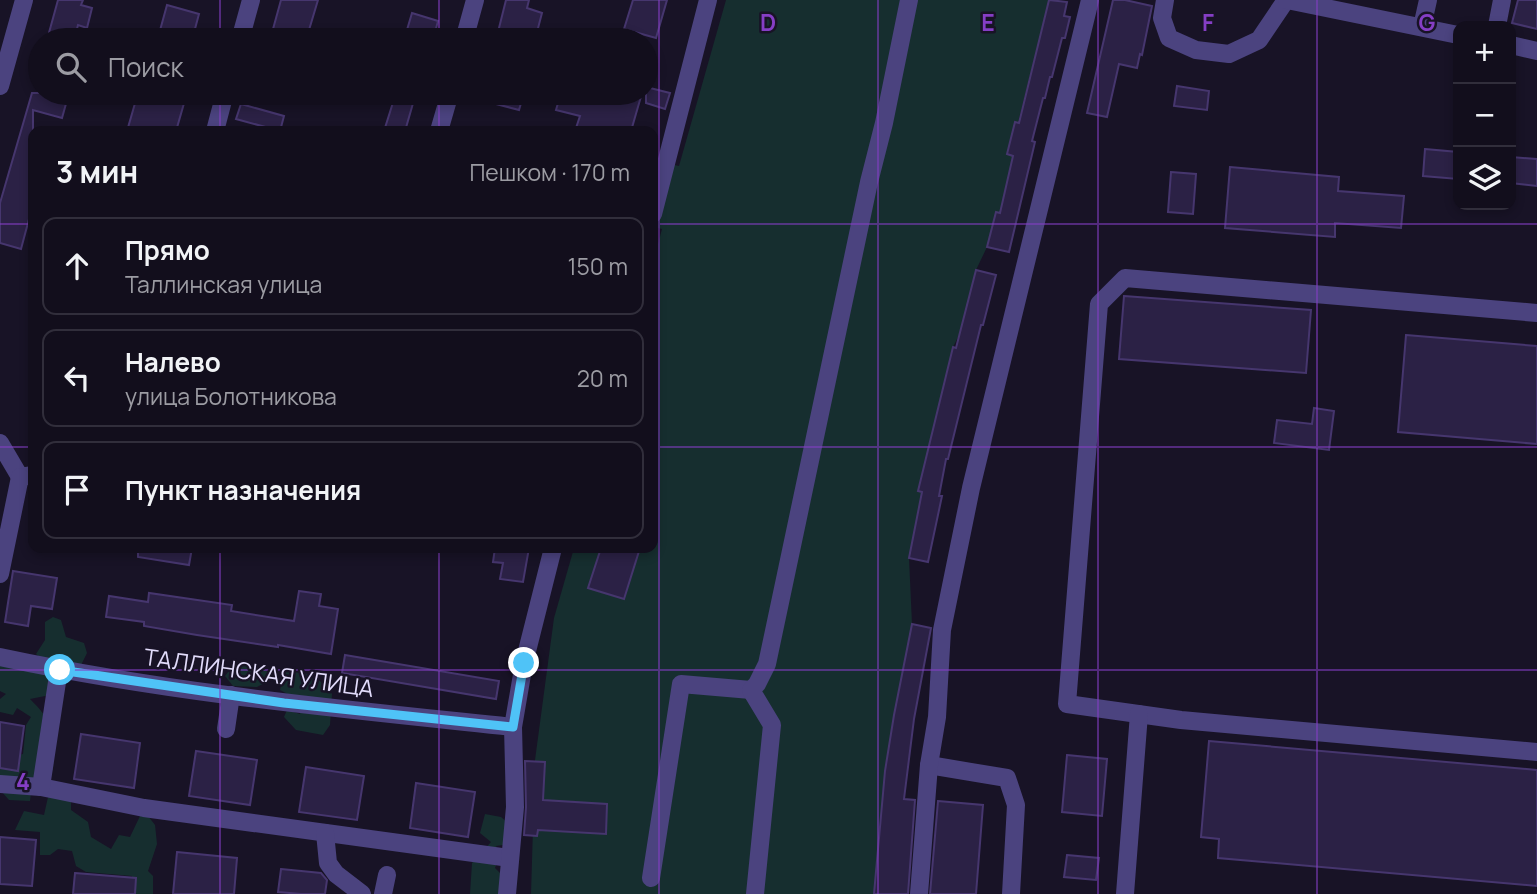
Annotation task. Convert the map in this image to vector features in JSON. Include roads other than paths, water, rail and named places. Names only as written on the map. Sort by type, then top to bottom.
[{"type":"street","points":[[0,86],[24,0]]},
{"type":"street","points":[[243,28],[251,0]]},
{"type":"street","points":[[467,28],[475,0]]},
{"type":"street","points":[[658,195],[708,0]]},
{"type":"street","points":[[651,878],[681,684],[751,690],[767,664],[909,0]]},
{"type":"street","points":[[919,894],[929,765],[937,717],[942,630],[971,488],[1090,0]]},
{"type":"street","points":[[1165,0],[1162,18],[1169,38],[1196,50],[1229,54],[1259,40],[1287,0],[1453,34]]},
{"type":"street","points":[[1422,27],[1428,0]]},
{"type":"street","points":[[1498,21],[1502,0]]},
{"type":"street","points":[[1516,46],[1537,51]]},
{"type":"street","points":[[216,126],[222,105]]},
{"type":"street","points":[[440,126],[447,105]]},
{"type":"street","points":[[1537,313],[1125,278],[1099,304],[1067,704],[1181,720],[1537,752]]},
{"type":"street","points":[[0,443],[27,476],[0,575]]},
{"type":"street","points":[[507,894],[515,807],[513,727],[524,663],[552,553]]},
{"type":"street","name":"ТАЛЛИНСКАЯ УЛИЦА","points":[[0,657],[60,670],[284,703],[513,727]]},
{"type":"street","points":[[41,787],[60,670]]},
{"type":"street","points":[[751,690],[772,725],[755,894]]},
{"type":"street","points":[[226,729],[232,695]]},
{"type":"street","points":[[1125,894],[1139,714]]},
{"type":"street","points":[[929,765],[1007,778],[1016,805],[1011,894]]},
{"type":"street","points":[[0,784],[41,787],[144,808],[510,858]]},
{"type":"street","points":[[325,833],[328,863],[336,874],[362,894]]},
{"type":"street","points":[[383,894],[387,875]]}]
